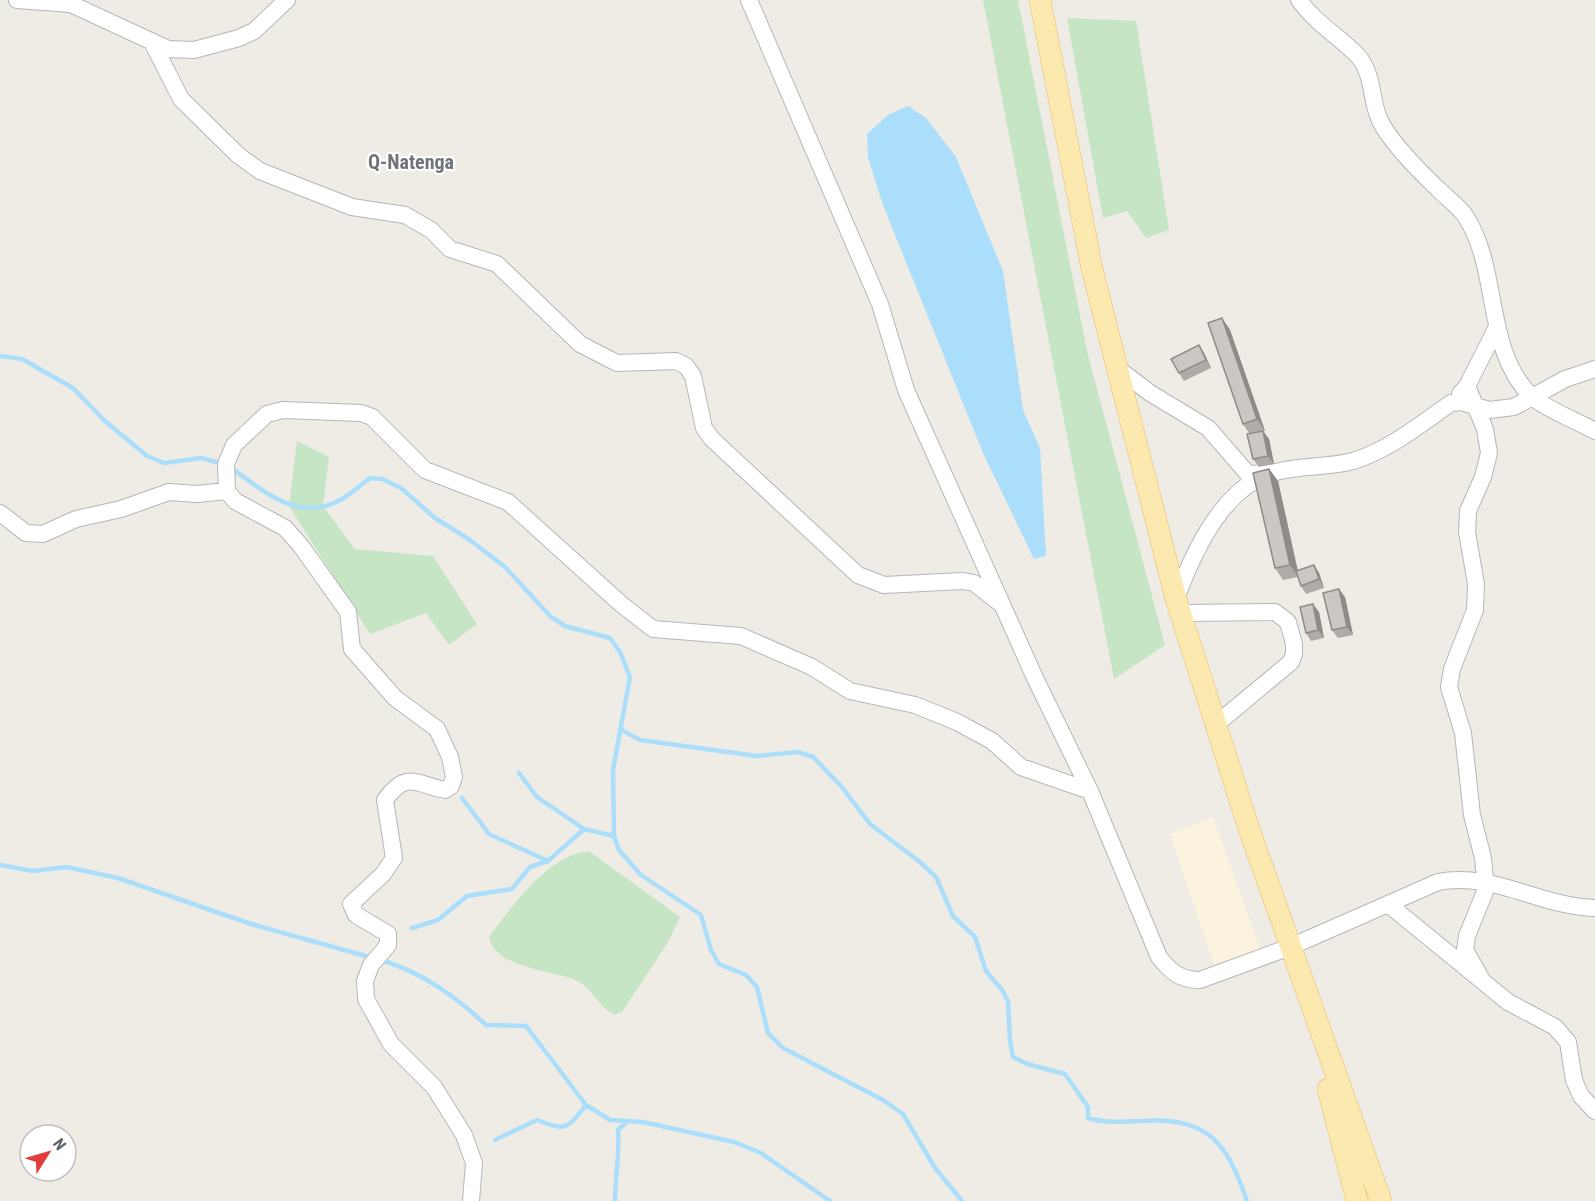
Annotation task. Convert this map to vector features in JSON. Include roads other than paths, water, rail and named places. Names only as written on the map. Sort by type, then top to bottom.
[{"type":"main road","points":[[1040,0],[1092,268],[1178,606],[1214,726],[1381,1201]]},
{"type":"main road","points":[[1290,947],[1357,1201]]},
{"type":"street","points":[[17,0],[70,4],[168,49],[194,50],[239,38],[254,31],[287,0]]},
{"type":"street","points":[[749,0],[880,304],[906,390],[1089,791],[1159,957],[1170,972],[1185,980],[1200,980],[1290,947],[1438,882],[1458,878],[1570,905],[1595,908]]},
{"type":"street","points":[[1299,0],[1311,16],[1357,55],[1368,70],[1377,116],[1384,129],[1400,150],[1464,214],[1482,255],[1497,327],[1511,368],[1532,397],[1595,431]]},
{"type":"street","points":[[152,42],[181,99],[238,155],[260,171],[352,207],[405,215],[431,230],[450,249],[497,264],[580,344],[617,363],[676,361],[686,366],[693,376],[704,428],[712,440],[858,575],[884,585],[963,581],[974,583],[1002,604]]},
{"type":"street","points":[[1116,367],[1150,393],[1208,428],[1248,474],[1271,473],[1353,461],[1383,448],[1451,403],[1467,386],[1497,327]]},
{"type":"street","points":[[1451,403],[1461,402],[1489,410],[1514,407],[1565,379],[1595,369]]},
{"type":"street","points":[[1467,386],[1485,429],[1489,453],[1483,477],[1468,511],[1467,532],[1476,584],[1475,610],[1452,669],[1449,687],[1463,733],[1472,815],[1483,858],[1486,889],[1467,936],[1465,950],[1482,980]]},
{"type":"street","points":[[471,1201],[474,1163],[464,1135],[434,1087],[391,1044],[366,999],[365,981],[375,958],[388,945],[388,934],[356,915],[351,903],[383,874],[394,858],[385,800],[402,782],[414,780],[445,790],[451,786],[454,777],[450,757],[437,729],[395,698],[352,649],[348,612],[301,546],[285,528],[235,501],[227,491],[226,464],[234,445],[267,414],[283,410],[366,415],[384,428],[425,470],[508,502],[621,604],[653,629],[741,636],[812,668],[850,691],[915,705],[957,722],[992,741],[1021,766],[1089,791]]},
{"type":"street","points":[[1214,726],[1291,662],[1294,654],[1294,644],[1288,622],[1275,612],[1178,606],[1192,555],[1203,535],[1244,489],[1271,473]]},
{"type":"street","points":[[0,513],[26,533],[43,534],[76,519],[121,509],[169,492],[197,494],[227,491]]},
{"type":"street","points":[[1388,904],[1509,1002],[1555,1027],[1568,1042],[1574,1080],[1581,1096],[1595,1111]]},
{"type":"water","points":[[908,106],[926,118],[956,157],[1003,271],[1023,410],[1040,448],[1046,556],[1034,559],[983,453],[883,205],[868,158],[867,134],[888,115]]},
{"type":"waterway","points":[[0,356],[22,359],[73,388],[105,421],[147,456],[164,463],[201,458],[224,464]]},
{"type":"waterway","points":[[231,468],[280,500],[307,508],[321,507],[336,502],[370,478],[382,479],[401,488],[435,518],[470,540],[505,567],[551,617],[565,626],[610,638],[620,652],[630,677],[613,770],[614,836],[619,850],[641,875],[701,915],[711,950],[719,964],[746,975],[757,987],[768,1033],[783,1048],[883,1100],[903,1114],[935,1168],[962,1201]]},
{"type":"waterway","points":[[620,729],[640,740],[757,756],[798,752],[813,757],[841,786],[870,824],[936,877],[953,916],[975,937],[986,971],[1008,1001],[1013,1057],[1027,1064],[1065,1074],[1088,1107],[1088,1118],[1108,1122],[1166,1121],[1200,1129],[1223,1149],[1232,1163],[1247,1201]]},
{"type":"waterway","points":[[519,773],[537,797],[584,829]]},
{"type":"waterway","points":[[462,798],[489,834],[548,861]]},
{"type":"waterway","points":[[412,928],[438,920],[467,896],[512,889],[530,867],[548,861],[584,829],[614,836]]},
{"type":"waterway","points":[[0,865],[33,871],[66,867],[118,878],[251,924],[373,958]]},
{"type":"waterway","points":[[381,960],[411,971],[437,986],[486,1025],[526,1026],[586,1105],[610,1120],[643,1122],[734,1142],[761,1153],[830,1201]]},
{"type":"waterway","points":[[495,1140],[537,1120],[554,1126],[565,1126],[570,1124],[586,1105]]},
{"type":"waterway","points":[[615,1201],[618,1130],[628,1121]]},
{"type":"district","name":"Q-Natenga","points":[[411,162]]}]
